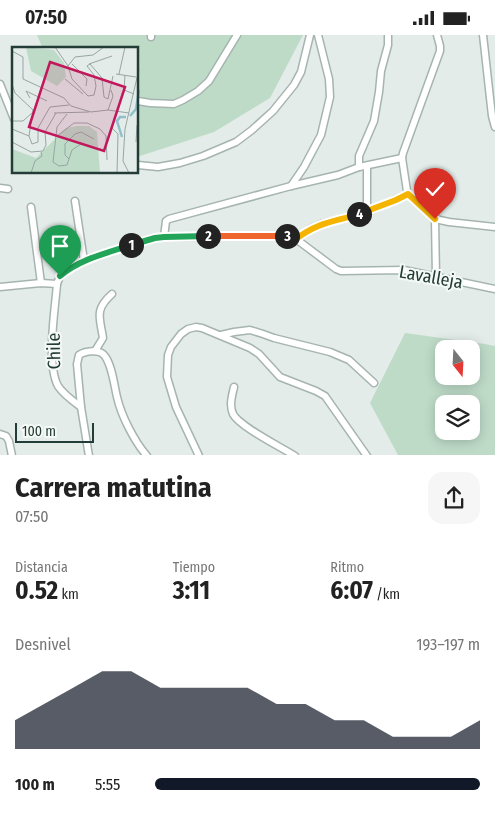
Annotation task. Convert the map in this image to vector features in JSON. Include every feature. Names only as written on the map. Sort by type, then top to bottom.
[{"type":"street","points":[[139,101],[174,104],[198,91],[209,81],[237,35]]},
{"type":"street","points":[[139,165],[158,167],[203,156],[236,142],[252,130],[273,111],[294,85],[301,72],[310,35]]},
{"type":"street","points":[[291,186],[304,167],[321,135],[330,97],[318,35]]},
{"type":"street","points":[[359,167],[359,156],[374,121],[381,71],[388,45],[388,35]]},
{"type":"street","points":[[437,35],[440,51],[402,158],[407,191],[435,219],[495,227]]},
{"type":"street","points":[[483,35],[492,116],[495,127]]},
{"type":"street","points":[[0,84],[12,114]]},
{"type":"street","points":[[164,237],[166,221],[169,219],[338,175],[359,167],[402,158]]},
{"type":"street","points":[[367,166],[367,212]]},
{"type":"street","points":[[0,187],[8,189]]},
{"type":"street","points":[[0,287],[41,283],[57,284],[60,276],[84,261],[155,238],[286,236],[296,239],[322,223],[367,212],[408,194]]},
{"type":"street","points":[[75,201],[84,261]]},
{"type":"street","points":[[31,207],[41,283]]},
{"type":"street","points":[[435,219],[436,277]]},
{"type":"street","name":"Lavalleja","points":[[296,239],[341,271],[396,269],[495,289]]},
{"type":"street","name":"Chile","points":[[57,284],[52,352],[55,377],[59,387],[66,395],[82,407]]},
{"type":"street","points":[[95,351],[103,338],[99,315],[105,300],[112,294]]},
{"type":"street","points":[[199,455],[176,407],[167,377],[168,355],[171,347],[181,334],[188,329],[196,327],[221,335],[255,351],[280,377],[316,391],[325,397],[367,455]]},
{"type":"street","points":[[221,335],[250,330],[330,352],[348,361],[374,383]]},
{"type":"street","points":[[89,455],[82,407],[78,357],[82,353],[95,351],[103,353],[106,357],[119,404],[135,439],[147,455]]},
{"type":"street","points":[[234,387],[231,401],[237,419],[244,426],[295,455]]},
{"type":"street","points":[[3,435],[9,441],[12,455]]},
{"type":"green space","points":[[37,35],[303,35],[270,98],[214,132],[140,156],[139,47],[42,47]]},
{"type":"green space","points":[[405,333],[456,340],[435,340],[435,385],[480,385],[480,343],[495,346],[495,455],[398,455],[370,403]]},
{"type":"route","points":[[60,276],[84,261],[155,238],[286,236],[296,239],[322,223],[367,212],[408,194],[435,219]]}]
